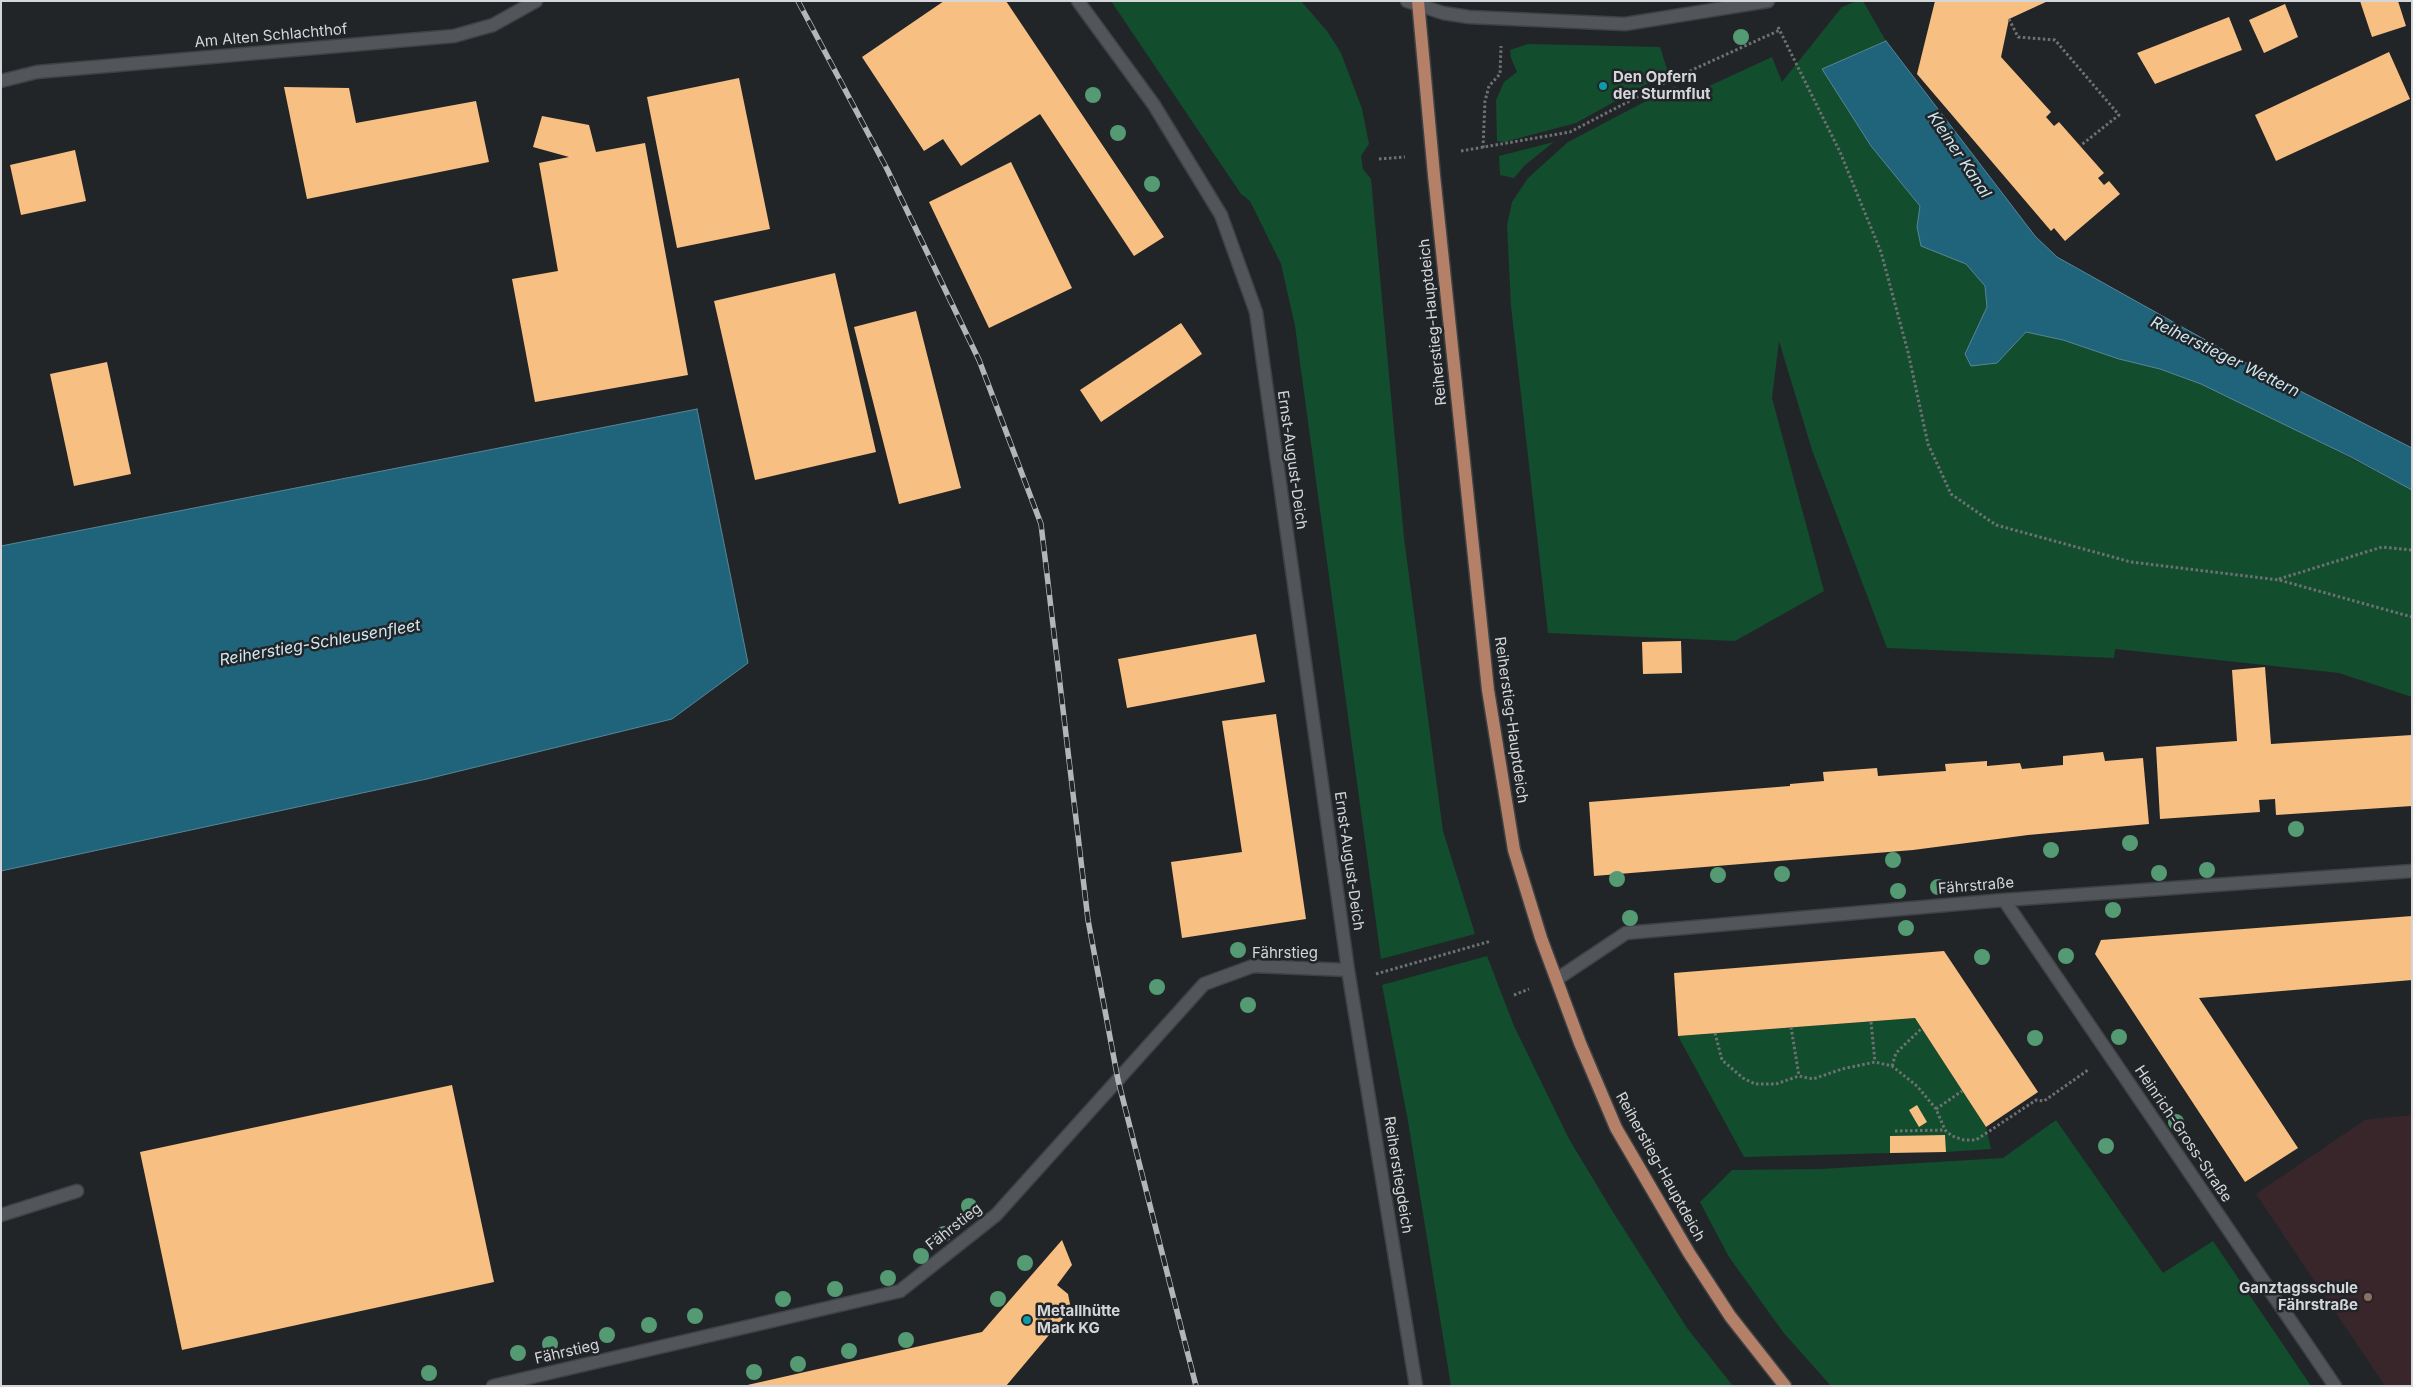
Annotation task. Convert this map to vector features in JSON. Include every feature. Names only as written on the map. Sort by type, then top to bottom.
[{"type":"main road","name":"Reiherstieg-Hauptdeich","points":[[1415,3],[1488,690],[1514,850],[1541,938],[1590,1071],[1616,1128],[1694,1261],[1730,1316],[1785,1386]]},
{"type":"street","name":"Am Alten Schlachthof","points":[[1,81],[37,72],[454,36],[493,25],[536,1]]},
{"type":"street","name":"Ernst-August-Deich","points":[[1078,1],[1154,105],[1221,215],[1256,312],[1348,970]]},
{"type":"street","points":[[1415,3],[1443,13],[1469,17],[1625,24],[1767,2]]},
{"type":"street","name":"Fährstraße","points":[[1557,979],[1626,933],[2004,900],[2412,871]]},
{"type":"street","name":"Heinrich-Gross-Straße","points":[[2004,900],[2336,1386]]},
{"type":"street","name":"Fährstieg","points":[[493,1386],[900,1291],[996,1215],[1204,984],[1253,966],[1348,970]]},
{"type":"street","name":"Reiherstiegdeich","points":[[1348,970],[1416,1386]]},
{"type":"street","points":[[1,1214],[77,1191]]},
{"type":"path","points":[[1767,2],[1840,152],[1881,252],[1908,352],[1928,444],[1950,494],[1996,525],[2132,562],[2279,580],[2412,617]]},
{"type":"path","points":[[1502,18],[1500,74],[1490,86],[1485,101],[1483,148],[1570,132],[1670,80],[1780,30]]},
{"type":"path","points":[[2009,19],[2018,36],[2055,40],[2119,115],[2080,146]]},
{"type":"path","points":[[2279,580],[2382,547],[2412,550]]},
{"type":"path","points":[[1380,975],[1491,941]]},
{"type":"path","points":[[1871,1022],[1875,1062]]},
{"type":"path","points":[[1792,1027],[1799,1076]]},
{"type":"path","points":[[1892,1066],[1896,1052],[1922,1029]]},
{"type":"path","points":[[1715,1033],[1722,1060],[1743,1078],[1755,1084],[1776,1084],[1799,1076],[1813,1079],[1842,1069],[1875,1062],[1892,1066],[1917,1086],[1936,1109],[1945,1130]]},
{"type":"path","points":[[1895,1131],[1945,1130],[1958,1138],[1976,1140],[2036,1100],[2044,1100],[2110,1055]]},
{"type":"path","points":[[1936,1109],[1962,1091]]},
{"type":"shaded area","name":"Ganztagsschule Fährstraße","points":[[2412,1115],[2412,1386],[2385,1386],[2256,1194],[2365,1120]]},
{"type":"green space","points":[[1111,1],[1301,1],[1327,31],[1341,53],[1362,109],[1369,144],[1361,156],[1363,169],[1371,179],[1404,538],[1443,831],[1475,934],[1381,959],[1295,326],[1281,264],[1250,201],[1241,194]]},
{"type":"green space","points":[[1857,1],[1863,1],[1886,41],[1823,69],[1871,146],[1920,206],[1917,227],[1966,264],[1985,286],[1987,307],[1977,330],[1997,363],[2026,332],[2063,340],[2119,359],[2160,369],[2201,384],[2272,417],[2412,490],[2412,697],[2339,673],[2115,649],[2114,658],[1887,648],[1812,450],[1779,341],[1772,398],[1824,591],[1735,641],[1548,633],[1511,306],[1507,225],[1512,202],[1528,178],[1568,142],[1675,86],[1683,98],[1772,57],[1782,82],[1842,7]]},
{"type":"green space","points":[[1528,44],[1660,47],[1668,72],[1576,123],[1504,142],[1497,141],[1496,100],[1504,82],[1517,72],[1510,50]]},
{"type":"green space","points":[[1554,142],[1525,165],[1514,178],[1500,175],[1499,156]]},
{"type":"green space","points":[[1487,956],[1514,1026],[1569,1139],[1687,1328],[1733,1386],[1451,1386],[1408,1121],[1382,985]]},
{"type":"green space","points":[[1915,1018],[1986,1127],[1991,1149],[1946,1152],[1945,1135],[1890,1136],[1890,1153],[1744,1157],[1678,1036]]},
{"type":"green space","points":[[2056,1120],[2163,1273],[2213,1241],[2311,1386],[1831,1386],[1783,1332],[1729,1257],[1700,1202],[1732,1170],[1821,1169],[2003,1158]]},
{"type":"water","points":[[1886,41],[2035,236],[2057,257],[2259,370],[2412,448],[2412,490],[2351,457],[2201,384],[2160,369],[2119,359],[2063,340],[2026,332],[1997,363],[1971,366],[1965,354],[1987,307],[1985,286],[1966,264],[1921,246],[1917,227],[1920,206],[1871,146],[1822,69]]},
{"type":"water","name":"Reiherstieg-Schleusenfleet","points":[[697,409],[748,663],[672,719],[427,779],[1,871],[1,546]]},
{"type":"building","points":[[944,1],[1006,1],[1164,237],[1134,256],[1040,114],[961,166],[943,139],[924,151],[862,57]]},
{"type":"building","points":[[1935,1],[2048,1],[2009,19],[2001,57],[2051,112],[2046,117],[2054,126],[2059,122],[2104,173],[2098,178],[2104,185],[2109,181],[2120,194],[2065,241],[2054,228],[2051,231],[1917,74]]},
{"type":"building","points":[[2360,1],[2398,1],[2406,26],[2372,37]]},
{"type":"building","points":[[2285,4],[2298,37],[2264,53],[2249,20]]},
{"type":"building","points":[[2229,17],[2242,50],[2155,84],[2137,53]]},
{"type":"building","points":[[2389,52],[2410,99],[2276,161],[2255,115]]},
{"type":"building","points":[[739,78],[770,229],[677,248],[647,97]]},
{"type":"building","points":[[284,87],[349,88],[356,123],[476,101],[489,162],[307,199]]},
{"type":"building","points":[[542,116],[589,125],[596,152],[645,143],[688,375],[535,402],[512,279],[558,271],[539,163],[569,157],[533,147]]},
{"type":"building","points":[[75,150],[86,201],[21,215],[10,165]]},
{"type":"building","points":[[1011,162],[1072,288],[989,328],[929,202]]},
{"type":"building","points":[[835,273],[876,452],[755,480],[714,301]]},
{"type":"building","points":[[916,311],[961,488],[899,504],[854,327]]},
{"type":"building","points":[[1181,323],[1202,354],[1101,422],[1080,390]]},
{"type":"building","points":[[107,362],[131,474],[74,486],[50,374]]},
{"type":"building","points":[[1256,634],[1265,682],[1127,708],[1118,659]]},
{"type":"building","points":[[1681,641],[1682,673],[1643,674],[1642,642]]},
{"type":"building","points":[[2265,667],[2271,744],[2412,735],[2412,806],[2276,815],[2275,799],[2259,800],[2260,812],[2160,819],[2156,747],[2237,741],[2232,670]]},
{"type":"building","points":[[1276,714],[1306,919],[1182,938],[1171,862],[1242,852],[1222,721]]},
{"type":"building","points":[[2103,752],[2105,761],[2143,758],[2149,824],[2028,835],[1913,850],[1594,876],[1589,802],[1790,786],[1790,784],[1824,781],[1823,772],[1877,768],[1878,776],[1946,771],[1945,764],[1987,761],[1987,766],[2020,763],[2022,769],[2063,765],[2063,756]]},
{"type":"building","points":[[2412,916],[2412,980],[2199,998],[2298,1148],[2245,1182],[2095,954],[2101,940]]},
{"type":"building","points":[[1944,951],[2038,1092],[1986,1127],[1915,1018],[1678,1036],[1674,973]]},
{"type":"building","points":[[452,1085],[494,1282],[182,1350],[140,1152]]},
{"type":"building","points":[[1917,1105],[1927,1122],[1919,1127],[1909,1110]]},
{"type":"building","points":[[1945,1135],[1946,1152],[1890,1153],[1890,1136]]},
{"type":"building","points":[[1062,1240],[1072,1265],[1057,1285],[1068,1294],[1071,1309],[1006,1386],[743,1386],[982,1332]]},
{"type":"railway","points":[[798,1],[887,169],[979,360],[1041,524],[1088,920],[1118,1080],[1196,1386]]},
{"type":"place","name":"Den Opfern der Sturmflut","points":[[1603,86]]},
{"type":"place","name":"Ganztagsschule Fährstraße","points":[[2368,1297]]},
{"type":"place","name":"Metallhütte Mark KG","points":[[1027,1320]]},
{"type":"water label","name":"Kleiner Kanal","points":[[1959,155]]},
{"type":"water label","name":"Reiherstieger Wettern","points":[[2225,357]]}]
